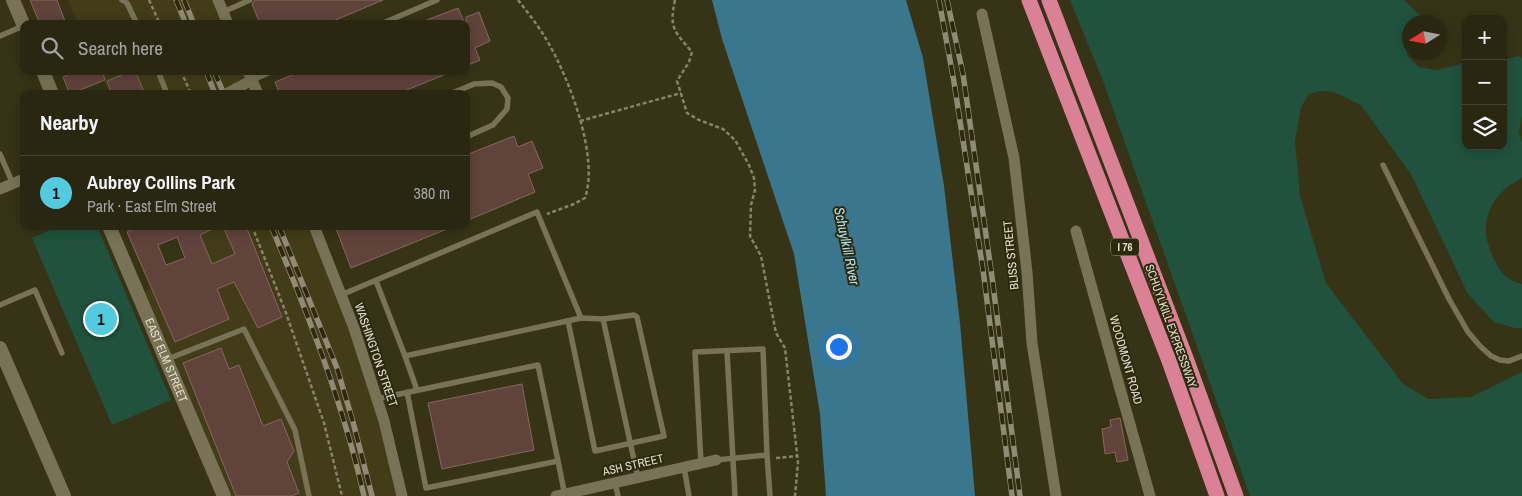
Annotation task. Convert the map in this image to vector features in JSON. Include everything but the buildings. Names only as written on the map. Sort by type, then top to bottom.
[{"type":"highway","name":"SCHUYLKILL EXPRESSWAY","points":[[1029,0],[1169,361],[1216,496]]},
{"type":"highway","name":"SCHUYLKILL EXPRESSWAY","points":[[1049,0],[1186,358],[1236,496]]},
{"type":"main road","points":[[13,0],[21,20]]},
{"type":"main road","points":[[45,75],[50,90]]},
{"type":"main road","name":"EAST ELM STREET","points":[[111,230],[224,496]]},
{"type":"main road","points":[[0,348],[64,496]]},
{"type":"street","points":[[218,0],[226,20]]},
{"type":"street","name":"BLISS STREET","points":[[982,14],[1014,158],[1028,280],[1032,343],[1056,496]]},
{"type":"street","points":[[231,90],[250,76],[256,90]]},
{"type":"street","points":[[0,189],[20,181]]},
{"type":"street","name":"WASHINGTON STREET","points":[[316,230],[354,328],[384,421],[402,496]]},
{"type":"street","name":"WOODMONT ROAD","points":[[1076,231],[1150,496]]},
{"type":"street","name":"ASH STREET","points":[[562,495],[716,460]]},
{"type":"lane","points":[[122,0],[127,3],[135,20]]},
{"type":"lane","points":[[223,12],[250,0]]},
{"type":"lane","points":[[418,0],[420,7]]},
{"type":"lane","points":[[391,20],[437,0]]},
{"type":"lane","points":[[0,36],[20,28]]},
{"type":"lane","points":[[160,75],[165,90]]},
{"type":"lane","points":[[460,90],[474,84],[492,83],[501,87],[508,98],[507,109],[497,122],[470,135]]},
{"type":"lane","points":[[0,154],[13,184]]},
{"type":"lane","points":[[1383,165],[1449,299],[1468,332],[1490,356],[1509,361],[1522,356]]},
{"type":"lane","points":[[341,295],[537,212],[581,318]]},
{"type":"lane","points":[[376,281],[417,390]]},
{"type":"lane","points":[[0,305],[35,290],[62,353]]},
{"type":"lane","points":[[405,356],[581,318],[603,319],[634,315],[637,317],[664,436],[595,451],[568,321]]},
{"type":"lane","points":[[603,319],[638,478]]},
{"type":"lane","points":[[166,360],[244,329],[294,430],[309,496]]},
{"type":"lane","points":[[701,463],[695,352],[763,350],[770,496]]},
{"type":"lane","points":[[727,351],[735,496]]},
{"type":"lane","points":[[376,398],[538,365],[558,462],[562,495]]},
{"type":"lane","points":[[407,392],[426,488],[558,462]]},
{"type":"lane","points":[[716,460],[767,455]]},
{"type":"lane","points":[[684,467],[689,496]]},
{"type":"lane","points":[[615,483],[618,496]]},
{"type":"path","points":[[150,0],[158,20]]},
{"type":"path","points":[[518,0],[550,45],[570,89],[587,152],[589,177],[588,188],[584,198],[574,204],[539,217]]},
{"type":"path","points":[[675,0],[672,25],[692,52],[689,62],[677,81],[687,113],[699,120],[723,129],[735,140],[754,178],[755,190],[751,205],[750,236],[760,256],[776,333],[785,348],[797,456],[795,496]]},
{"type":"path","points":[[183,75],[190,90]]},
{"type":"path","points":[[580,121],[681,93]]},
{"type":"path","points":[[254,230],[286,313],[324,423],[342,496]]},
{"type":"path","points":[[787,457],[797,456]]},
{"type":"shaded area","points":[[68,0],[218,0],[226,20],[76,20]]},
{"type":"shaded area","points":[[102,75],[250,75],[256,90],[108,90]]},
{"type":"shaded area","points":[[174,230],[316,230],[354,328],[402,496],[224,496],[138,294],[191,271]]},
{"type":"green space","points":[[1070,0],[1404,0],[1419,15],[1402,15],[1402,60],[1412,60],[1419,67],[1436,70],[1462,64],[1462,150],[1507,150],[1507,59],[1518,56],[1522,58],[1522,115],[1519,132],[1522,142],[1522,178],[1501,193],[1494,202],[1486,223],[1486,234],[1494,259],[1502,272],[1512,281],[1522,284],[1522,328],[1494,322],[1468,294],[1412,176],[1361,105],[1334,92],[1321,91],[1309,94],[1301,107],[1295,141],[1300,196],[1326,283],[1403,384],[1428,399],[1471,397],[1522,372],[1522,496],[1250,496],[1103,81]]},
{"type":"green space","points":[[50,230],[99,230],[171,400],[112,425],[32,238]]},
{"type":"water","name":"Schuylkill River","points":[[712,0],[906,0],[923,58],[944,186],[960,323],[975,496],[826,496],[820,414],[794,254],[722,39]]},
{"type":"railway","points":[[176,0],[184,20]]},
{"type":"railway","points":[[184,0],[192,20]]},
{"type":"railway","points":[[939,0],[954,82],[983,270],[1012,496]]},
{"type":"railway","points":[[947,0],[963,74],[992,277],[1020,496]]},
{"type":"railway","points":[[208,75],[213,90]]},
{"type":"railway","points":[[216,75],[222,90]]},
{"type":"railway","points":[[273,230],[298,292],[335,393],[364,496]]},
{"type":"railway","points":[[281,230],[337,368],[372,496]]},
{"type":"place","name":"Aubrey Collins Park","points":[[101,319]]}]
